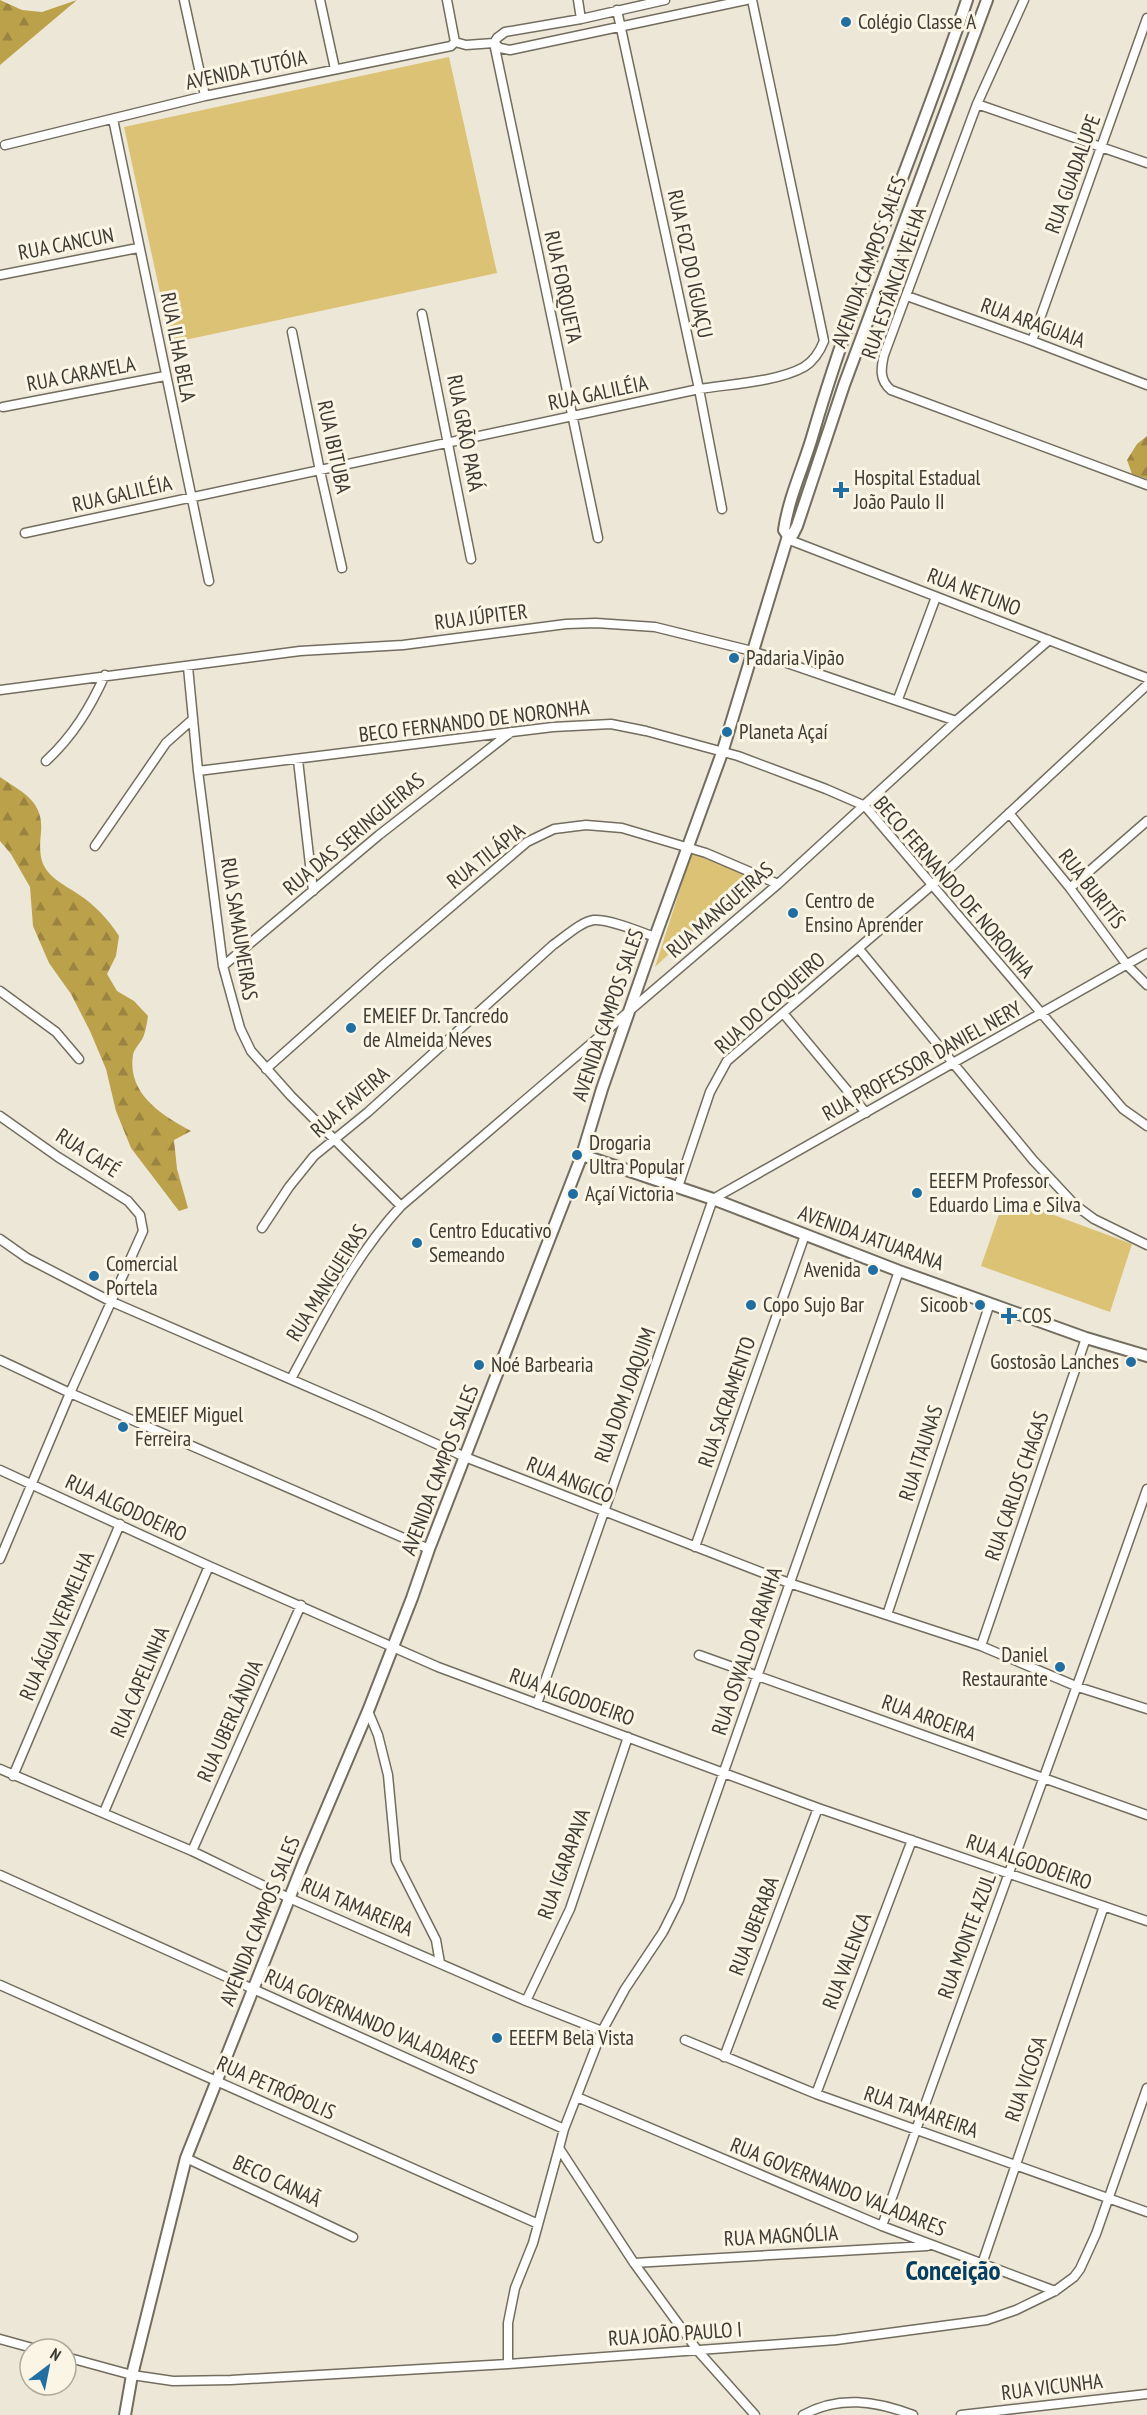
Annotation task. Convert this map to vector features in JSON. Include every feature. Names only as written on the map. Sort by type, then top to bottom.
[{"type":"street","points":[[184,0],[205,96]]},
{"type":"street","points":[[320,0],[335,69]]},
{"type":"street","points":[[447,0],[455,42]]},
{"type":"street","points":[[578,0],[581,19]]},
{"type":"street","name":"AVENIDA TUTÓIA","points":[[494,43],[505,32],[581,19],[665,0]]},
{"type":"street","name":"AVENIDA TUTÓIA","points":[[5,145],[205,96],[451,46],[455,42],[466,45],[494,43],[500,48],[510,50],[746,0]]},
{"type":"street","name":"RUA GALILÉIA","points":[[25,533],[699,389],[775,376],[795,370],[812,360],[824,341],[752,0]]},
{"type":"street","name":"AVENIDA CAMPOS SALES","points":[[788,537],[784,530],[787,511],[831,374],[967,0]]},
{"type":"street","name":"AVENIDA CAMPOS SALES","points":[[125,2415],[132,2375],[186,2158],[289,1898],[368,1711],[582,1155],[602,1089],[722,753],[788,537],[793,534],[797,526],[846,380],[987,0]]},
{"type":"street","name":"RUA ESTÂNCIA VELHA","points":[[1024,0],[976,104],[881,369],[883,379],[891,390],[1147,485]]},
{"type":"street","name":"RUA FOZ DO IGUAÇU","points":[[617,10],[699,389],[722,509]]},
{"type":"street","name":"RUA GUADALUPE","points":[[1032,341],[1147,18]]},
{"type":"street","name":"RUA FORQUETA","points":[[494,43],[598,538]]},
{"type":"street","points":[[945,61],[962,68]]},
{"type":"street","points":[[976,104],[1147,163]]},
{"type":"street","name":"RUA ILHA BELA","points":[[113,119],[209,581]]},
{"type":"street","name":"RUA CANCUN","points":[[0,275],[138,248]]},
{"type":"street","name":"RUA ARAGUAIA","points":[[907,296],[1147,385]]},
{"type":"street","name":"RUA GRÃO PARÁ","points":[[422,314],[471,558]]},
{"type":"street","name":"RUA IBITUBA","points":[[292,332],[342,568]]},
{"type":"street","points":[[831,374],[846,380]]},
{"type":"street","name":"RUA CARAVELA","points":[[3,407],[165,376]]},
{"type":"street","name":"RUA NETUNO","points":[[788,537],[1147,678]]},
{"type":"street","points":[[898,699],[936,597]]},
{"type":"street","name":"RUA JÚPITER","points":[[0,690],[290,652],[403,645],[576,624],[655,627],[752,651],[809,672],[898,699],[956,721]]},
{"type":"street","name":"RUA MANGUEIRAS","points":[[291,1379],[369,1242],[402,1206],[778,884],[956,721],[1049,640]]},
{"type":"street","name":"RUA SAMAUMEIRAS","points":[[188,667],[198,771],[223,966],[240,1028],[251,1051],[266,1069],[402,1206]]},
{"type":"street","points":[[46,761],[74,733],[105,675]]},
{"type":"street","name":"RUA DO COQUEIRO","points":[[678,1187],[716,1078],[727,1061],[744,1044],[932,885],[1147,685]]},
{"type":"street","points":[[95,846],[166,743],[193,719]]},
{"type":"street","name":"BECO FERNANDO DE NORONHA","points":[[198,771],[553,727],[611,724],[738,756],[793,776],[865,806],[1123,1109],[1147,1126]]},
{"type":"street","name":"RUA DAS SERINGUEIRAS","points":[[223,966],[458,772],[511,732]]},
{"type":"street","points":[[298,760],[313,891]]},
{"type":"street","name":"RUA BURITÍS","points":[[1008,813],[1070,888],[1127,965],[1147,985]]},
{"type":"street","points":[[1070,888],[1147,821]]},
{"type":"street","name":"RUA TILÁPIA","points":[[266,1069],[527,842],[554,829],[586,825],[622,828],[689,847],[778,884]]},
{"type":"street","name":"RUA FAVEIRA","points":[[262,1228],[301,1171],[333,1139],[368,1112],[553,945],[593,920],[655,937]]},
{"type":"street","points":[[859,948],[1033,1160],[1075,1205],[1094,1219],[1147,1245]]},
{"type":"street","name":"RUA PROFESSOR DANIEL NERY","points":[[713,1199],[1147,953]]},
{"type":"street","points":[[0,991],[56,1032],[79,1059]]},
{"type":"street","points":[[783,1013],[866,1113]]},
{"type":"street","name":"RUA CAFÉ","points":[[0,1116],[58,1157],[128,1201],[140,1215],[143,1231],[110,1301]]},
{"type":"street","name":"AVENIDA JATUARANA","points":[[582,1155],[713,1199],[899,1271],[1086,1338],[1147,1356]]},
{"type":"street","name":"RUA DOM JOAQUIM","points":[[537,1704],[713,1199]]},
{"type":"street","name":"RUA SACRAMENTO","points":[[695,1547],[805,1235]]},
{"type":"street","name":"RUA ANGICO","points":[[0,1239],[27,1258],[110,1301],[465,1457],[789,1583],[981,1646],[1078,1687],[1147,1709]]},
{"type":"street","name":"RUA OSWALDO ARANHA","points":[[559,2148],[564,2128],[602,2031],[625,1989],[672,1916],[759,1676],[789,1583],[899,1271]]},
{"type":"street","points":[[0,1558],[110,1301]]},
{"type":"street","name":"RUA ITAUNAS","points":[[887,1616],[990,1303]]},
{"type":"street","name":"RUA CARLOS CHAGAS","points":[[981,1646],[1086,1338]]},
{"type":"street","points":[[0,1360],[70,1393],[429,1549]]},
{"type":"street","name":"RUA ALGODOEIRO","points":[[0,1470],[392,1648],[818,1808],[1147,1921]]},
{"type":"street","name":"RUA MONTE AZUL","points":[[882,2226],[1042,1778],[1078,1687],[1147,1490]]},
{"type":"street","name":"RUA ÁGUA VERMELHA","points":[[13,1776],[120,1524]]},
{"type":"street","name":"RUA CAPELINHA","points":[[104,1812],[209,1566]]},
{"type":"street","name":"RUA UBERLÂNDIA","points":[[192,1851],[301,1605]]},
{"type":"street","name":"RUA AROEIRA","points":[[699,1655],[1147,1815]]},
{"type":"street","points":[[368,1711],[378,1734],[388,1775],[396,1861],[436,1940],[440,1963]]},
{"type":"street","name":"RUA IGARAPAVA","points":[[526,2001],[570,1909],[628,1737]]},
{"type":"street","name":"RUA TAMAREIRA","points":[[0,1769],[192,1851],[289,1898],[526,2001],[602,2031]]},
{"type":"street","name":"RUA UBERABA","points":[[724,2057],[818,1808]]},
{"type":"street","name":"RUA VALENCA","points":[[816,2094],[912,1840]]},
{"type":"street","name":"RUA GOVERNANDO VALADARES","points":[[0,1875],[564,2128]]},
{"type":"street","name":"RUA VICOSA","points":[[982,2264],[1104,1906]]},
{"type":"street","name":"RUA PETRÓPOLIS","points":[[0,1985],[536,2223]]},
{"type":"street","name":"RUA TAMAREIRA","points":[[685,2040],[816,2094],[1147,2212]]},
{"type":"street","name":"RUA JOÃO PAULO I","points":[[78,2360],[132,2375],[173,2381],[231,2380],[698,2351],[875,2336],[987,2320],[1016,2310],[1055,2291],[1074,2277],[1080,2269],[1109,2199],[1147,2088]]},
{"type":"street","name":"RUA GOVERNANDO VALADARES","points":[[577,2097],[882,2226],[1055,2291]]},
{"type":"street","points":[[508,2364],[508,2323],[513,2298],[533,2243],[536,2223],[559,2148]]},
{"type":"street","points":[[559,2148],[634,2263],[698,2351],[755,2415]]},
{"type":"street","name":"BECO CANAÃ","points":[[186,2158],[353,2237]]},
{"type":"street","name":"RUA MAGNÓLIA","points":[[634,2263],[930,2245]]},
{"type":"street","points":[[0,2339],[18,2344]]},
{"type":"street","points":[[1145,2394],[1147,2383]]},
{"type":"street","name":"RUA VICUNHA","points":[[961,2415],[1145,2394]]},
{"type":"street","points":[[803,2415],[845,2401],[867,2402],[913,2415]]},
{"type":"green space","points":[[0,0],[22,10],[42,12],[77,0],[0,65]]},
{"type":"green space","points":[[1147,436],[1147,479],[1132,474],[1127,460],[1137,444]]},
{"type":"green space","points":[[0,777],[30,798],[39,812],[40,852],[46,869],[58,881],[96,908],[119,936],[116,956],[107,974],[117,991],[134,1001],[148,1016],[144,1035],[133,1055],[135,1081],[149,1102],[169,1118],[191,1131],[174,1140],[177,1169],[188,1208],[179,1211],[131,1148],[116,1111],[106,1069],[90,1031],[71,994],[49,963],[33,926],[30,887],[11,854],[0,841]]},
{"type":"shaded area","points":[[449,57],[497,273],[171,343],[124,127]]},
{"type":"shaded area","points":[[692,852],[755,874],[655,967]]},
{"type":"shaded area","points":[[1005,1197],[1132,1244],[1110,1312],[981,1266]]},
{"type":"place","name":"Colégio Classe A","points":[[846,22]]},
{"type":"place","name":"Hospital Estadual João Paulo II","points":[[841,490]]},
{"type":"place","name":"Padaria Vipão","points":[[734,658]]},
{"type":"place","name":"Planeta Açaí","points":[[727,732]]},
{"type":"place","name":"Centro de Ensino Aprender","points":[[793,913]]},
{"type":"place","name":"EMEIEF Dr. Tancredo de Almeida Neves","points":[[351,1028]]},
{"type":"place","name":"Drogaria Ultra Popular","points":[[577,1155]]},
{"type":"place","name":"EEEFM Professor Eduardo Lima e Silva","points":[[917,1193]]},
{"type":"place","name":"Açaí Victoria","points":[[573,1194]]},
{"type":"place","name":"Centro Educativo Semeando","points":[[417,1243]]},
{"type":"place","name":"Avenida","points":[[873,1270]]},
{"type":"place","name":"Comercial Portela","points":[[94,1276]]},
{"type":"place","name":"Copo Sujo Bar","points":[[751,1305]]},
{"type":"place","name":"Sicoob","points":[[980,1305]]},
{"type":"place","name":"COS","points":[[1009,1316]]},
{"type":"place","name":"Gostosão Lanches","points":[[1131,1362]]},
{"type":"place","name":"Noé Barbearia","points":[[479,1365]]},
{"type":"place","name":"EMEIEF Miguel Ferreira","points":[[123,1427]]},
{"type":"place","name":"Daniel Restaurante","points":[[1060,1667]]},
{"type":"place","name":"EEEFM Bela Vista","points":[[497,2038]]},
{"type":"district","name":"Conceição","points":[[953,2271]]}]
